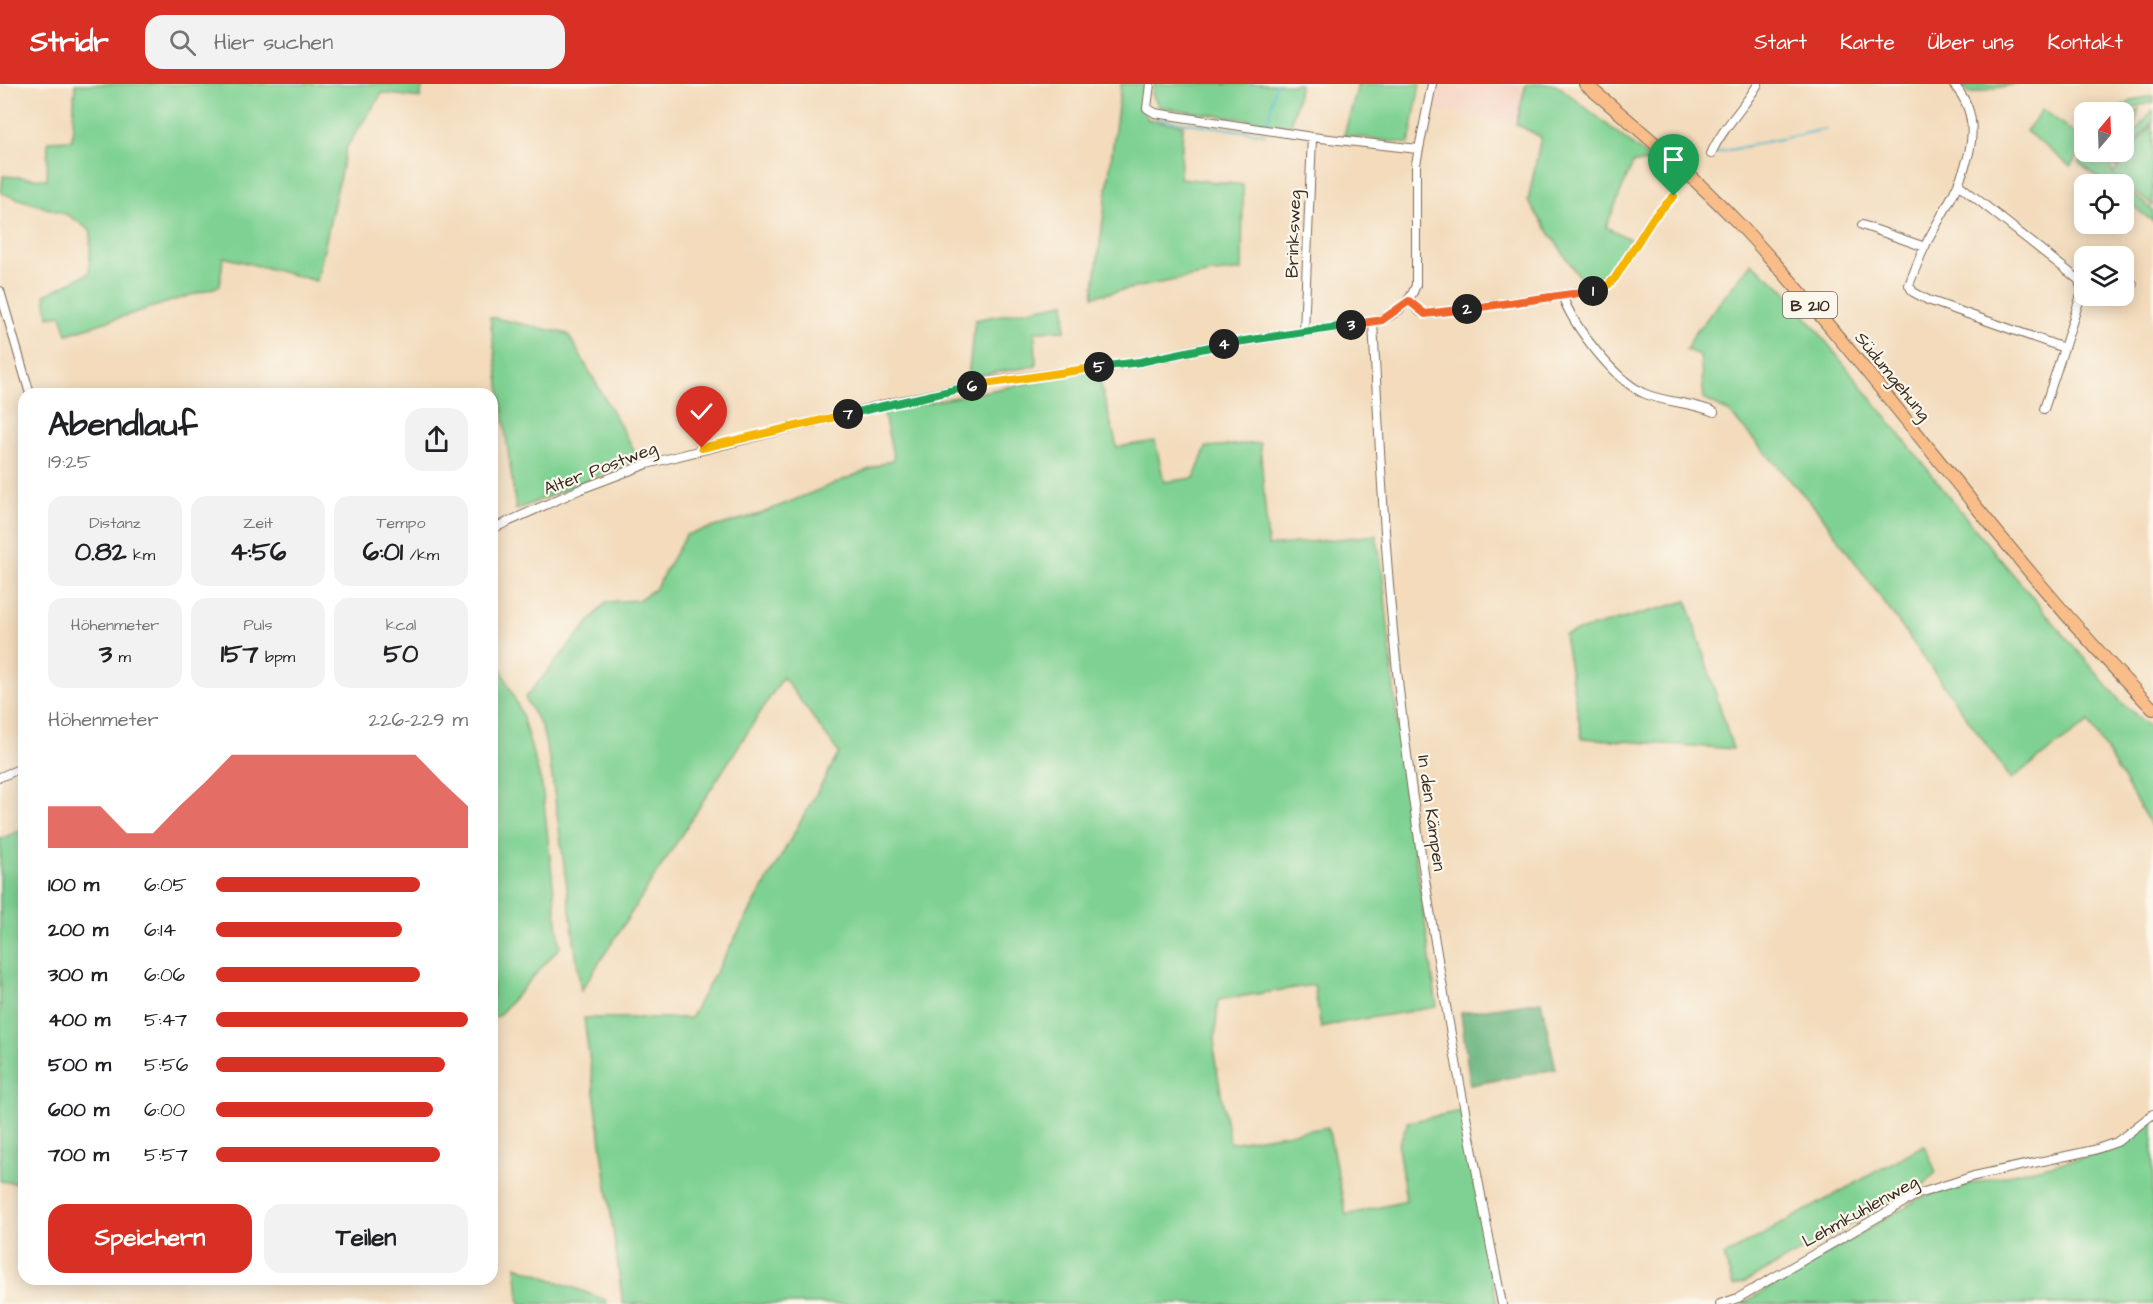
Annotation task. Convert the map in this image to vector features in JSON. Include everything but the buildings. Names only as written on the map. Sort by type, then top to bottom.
[{"type":"main road","name":"Südumgehung","points":[[1585,84],[1692,177],[1748,235],[1847,348],[2047,595],[2153,709]]},
{"type":"street","points":[[1150,84],[1147,108],[1155,113],[1312,137],[1418,149]]},
{"type":"street","points":[[1432,84],[1418,149],[1415,180],[1418,274],[1409,301],[1420,312],[1429,314],[1585,293],[1608,285],[1625,264],[1653,218],[1674,196]]},
{"type":"street","points":[[1711,154],[1717,140],[1738,115],[1758,84]]},
{"type":"street","points":[[1953,84],[1962,94],[1969,108],[1973,129],[1970,147],[1958,184],[1924,246],[1909,285],[1913,292],[2064,348]]},
{"type":"street","name":"Brinksweg","points":[[1304,332],[1312,137]]},
{"type":"street","points":[[1958,184],[2074,275]]},
{"type":"street","points":[[1863,225],[1924,246]]},
{"type":"street","points":[[0,291],[28,388]]},
{"type":"street","points":[[1562,295],[1569,316],[1581,333],[1631,384],[1655,397],[1701,406],[1714,412]]},
{"type":"street","name":"Alter Postweg","points":[[498,526],[624,471],[702,448],[996,381],[1140,362],[1218,345],[1373,322],[1390,316],[1409,301]]},
{"type":"street","points":[[2044,409],[2078,306]]},
{"type":"street","name":"In den Kämpen","points":[[1373,322],[1384,539],[1402,714],[1451,1040],[1502,1304]]},
{"type":"street","points":[[0,777],[18,770]]},
{"type":"street","name":"Lehmkuhlenweg","points":[[1720,1304],[1738,1298],[1918,1194],[1974,1176],[2094,1150],[2117,1142],[2153,1114]]},
{"type":"shaded area","points":[[1439,84],[1526,84],[1516,124],[1433,110]]},
{"type":"green space","points":[[75,84],[423,84],[420,98],[382,93],[346,148],[317,281],[223,257],[220,286],[67,334],[61,315],[48,317],[45,295],[89,273],[91,231],[68,215],[1,193],[3,176],[47,179],[48,141],[72,140]]},
{"type":"green space","points":[[1121,84],[1145,84],[1142,105],[1148,120],[1183,125],[1180,178],[1243,185],[1242,270],[1206,274],[1093,296]]},
{"type":"green space","points":[[1154,84],[1300,84],[1291,126],[1159,107],[1152,94]]},
{"type":"green space","points":[[1355,84],[1420,84],[1409,144],[1344,135],[1358,85]]},
{"type":"green space","points":[[1526,84],[1556,84],[1654,162],[1633,163],[1606,227],[1630,239],[1603,280],[1586,287],[1528,201],[1541,137],[1516,124]]},
{"type":"green space","points":[[1960,84],[2015,84],[1970,94]]},
{"type":"green space","points":[[2153,96],[2153,103],[2134,108],[2134,102],[2130,102]]},
{"type":"green space","points":[[2043,109],[2074,133],[2074,161],[2070,166],[2026,131]]},
{"type":"green space","points":[[2139,109],[2134,126],[2134,112]]},
{"type":"green space","points":[[2153,110],[2153,121],[2134,145],[2134,134]]},
{"type":"green space","points":[[2153,124],[2153,206],[2134,191],[2134,174],[2113,174],[2123,162],[2134,162],[2134,148]]},
{"type":"green space","points":[[2080,162],[2109,162],[2113,174],[2093,174],[2079,163]]},
{"type":"green space","points":[[2112,162],[2120,162],[2116,167]]},
{"type":"green space","points":[[2134,195],[2153,210],[2153,222],[2134,207]]},
{"type":"green space","points":[[1751,263],[1785,290],[1979,534],[2120,701],[2153,730],[2153,829],[2089,722],[2011,779],[1819,512],[1729,412],[1704,399],[1700,355],[1686,350],[1693,336]]},
{"type":"green space","points":[[1065,303],[1065,330],[1035,331],[1036,366],[968,377],[975,320]]},
{"type":"green space","points":[[490,317],[568,334],[639,459],[516,510]]},
{"type":"green space","points":[[1097,370],[1117,447],[1155,441],[1164,482],[1194,478],[1206,447],[1260,443],[1268,546],[1376,535],[1382,567],[1400,748],[1437,1007],[1321,1028],[1314,985],[1218,1000],[1214,1054],[1230,1143],[1328,1127],[1346,1215],[1406,1201],[1398,1146],[1408,1122],[1462,1111],[1497,1304],[623,1304],[584,1018],[690,1018],[839,753],[783,677],[581,991],[550,762],[542,728],[525,698],[606,602],[638,600],[655,589],[686,535],[760,514],[894,459],[883,411]]},
{"type":"green space","points":[[1687,601],[1733,749],[1582,738],[1564,635]]},
{"type":"green space","points":[[498,662],[522,715],[542,786],[560,947],[498,1016]]},
{"type":"green space","points":[[18,832],[18,1183],[0,1181],[0,839]]},
{"type":"green space","points":[[1541,1001],[1556,1069],[1470,1085],[1461,1013]]},
{"type":"green space","points":[[2153,1121],[2153,1304],[1742,1304],[1920,1198],[1951,1188],[2095,1155],[2122,1145]]},
{"type":"green space","points":[[1924,1145],[1936,1172],[1926,1183],[1745,1282],[1733,1286],[1724,1256]]},
{"type":"green space","points":[[516,1266],[606,1300],[607,1304],[520,1304]]},
{"type":"waterway","points":[[1267,125],[1276,84]]},
{"type":"waterway","points":[[1154,118],[1265,134]]},
{"type":"waterway","points":[[1716,153],[1826,129]]},
{"type":"route","points":[[702,448],[812,424],[881,405],[996,381],[1140,362],[1218,345],[1373,322],[1390,316],[1409,301],[1420,312],[1429,314],[1599,290],[1615,278],[1653,218],[1674,196]]}]
